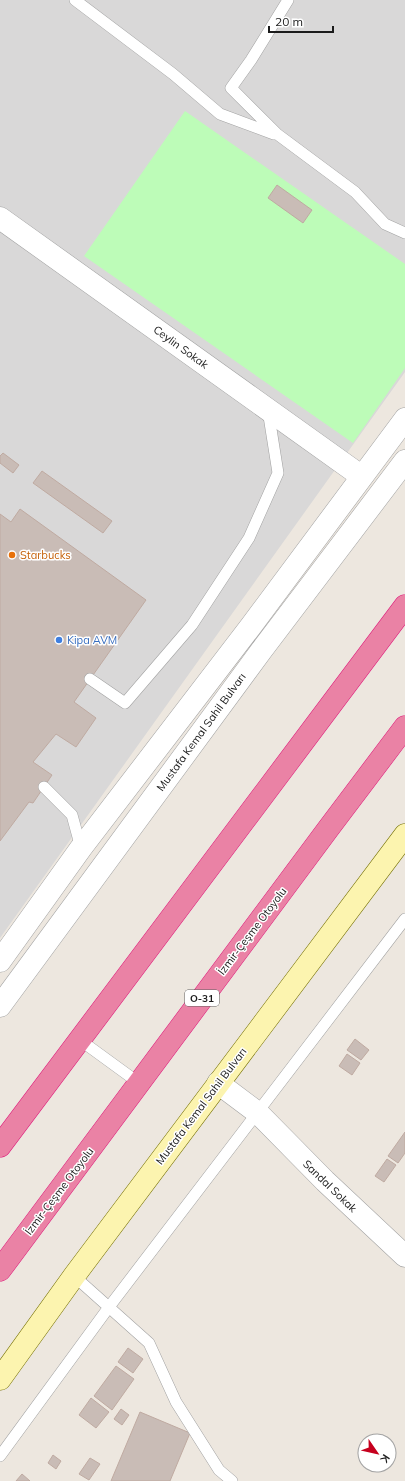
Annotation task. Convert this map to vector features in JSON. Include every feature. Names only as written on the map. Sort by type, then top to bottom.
[{"type":"highway","points":[[0,1146],[405,606]]},
{"type":"highway","name":"İzmir-Çeşme Otoyolu","points":[[0,1270],[405,727]]},
{"type":"main road","name":"Mustafa Kemal Sahil Bulvarı","points":[[0,1379],[74,1276],[405,835]]},
{"type":"street","name":"Ceylin Sokak","points":[[0,218],[362,476]]},
{"type":"street","name":"Mustafa Kemal Sahil Bulvarı","points":[[0,962],[81,848],[260,614],[405,419]]},
{"type":"street","name":"Mustafa Kemal Sahil Bulvarı","points":[[0,1006],[261,651],[405,461]]},
{"type":"street","name":"Sandal Sokak","points":[[218,1083],[258,1113],[325,1181],[405,1256]]},
{"type":"lane","points":[[75,0],[173,74],[220,114],[277,134]]},
{"type":"lane","points":[[288,0],[251,60],[231,88],[277,134],[355,192],[385,224],[405,233]]},
{"type":"lane","points":[[90,679],[125,703],[192,625],[249,538],[278,473],[268,410]]},
{"type":"lane","points":[[44,787],[72,815],[81,848]]},
{"type":"lane","points":[[0,1456],[109,1307],[405,919]]},
{"type":"lane","points":[[80,1040],[139,1083]]},
{"type":"lane","points":[[74,1276],[149,1343],[176,1402],[220,1470],[232,1481]]},
{"type":"shaded area","points":[[0,0],[405,0],[405,372],[0,938]]},
{"type":"green space","points":[[185,111],[405,264],[405,368],[353,443],[84,256]]},
{"type":"building","points":[[277,185],[312,210],[303,223],[268,198]]},
{"type":"building","points":[[3,453],[19,465],[13,473],[0,463],[0,456]]},
{"type":"building","points":[[42,471],[112,521],[103,533],[33,483]]},
{"type":"building","name":"Kipa AVM","points":[[20,509],[146,600],[74,702],[96,718],[76,747],[56,734],[33,762],[52,775],[33,803],[29,802],[0,841],[0,514],[11,522]]},
{"type":"building","points":[[355,1039],[369,1050],[361,1060],[347,1050]]},
{"type":"building","points":[[347,1054],[360,1063],[352,1075],[339,1066]]},
{"type":"building","points":[[405,1132],[405,1153],[398,1163],[388,1156]]},
{"type":"building","points":[[387,1159],[396,1165],[384,1182],[375,1176]]},
{"type":"building","points":[[128,1348],[143,1359],[133,1373],[118,1362]]},
{"type":"building","points":[[116,1366],[134,1379],[112,1410],[94,1396]]},
{"type":"building","points":[[91,1398],[109,1412],[96,1428],[79,1415]]},
{"type":"building","points":[[121,1409],[129,1415],[122,1425],[114,1419]]},
{"type":"building","points":[[140,1412],[190,1433],[170,1481],[111,1481]]},
{"type":"building","points":[[53,1455],[61,1461],[56,1469],[48,1463]]},
{"type":"building","points":[[90,1458],[100,1464],[89,1480],[79,1474]]},
{"type":"building","points":[[22,1474],[30,1481],[16,1481]]},
{"type":"place","name":"Starbucks","points":[[12,555]]},
{"type":"place","name":"Kipa AVM","points":[[59,640]]}]
